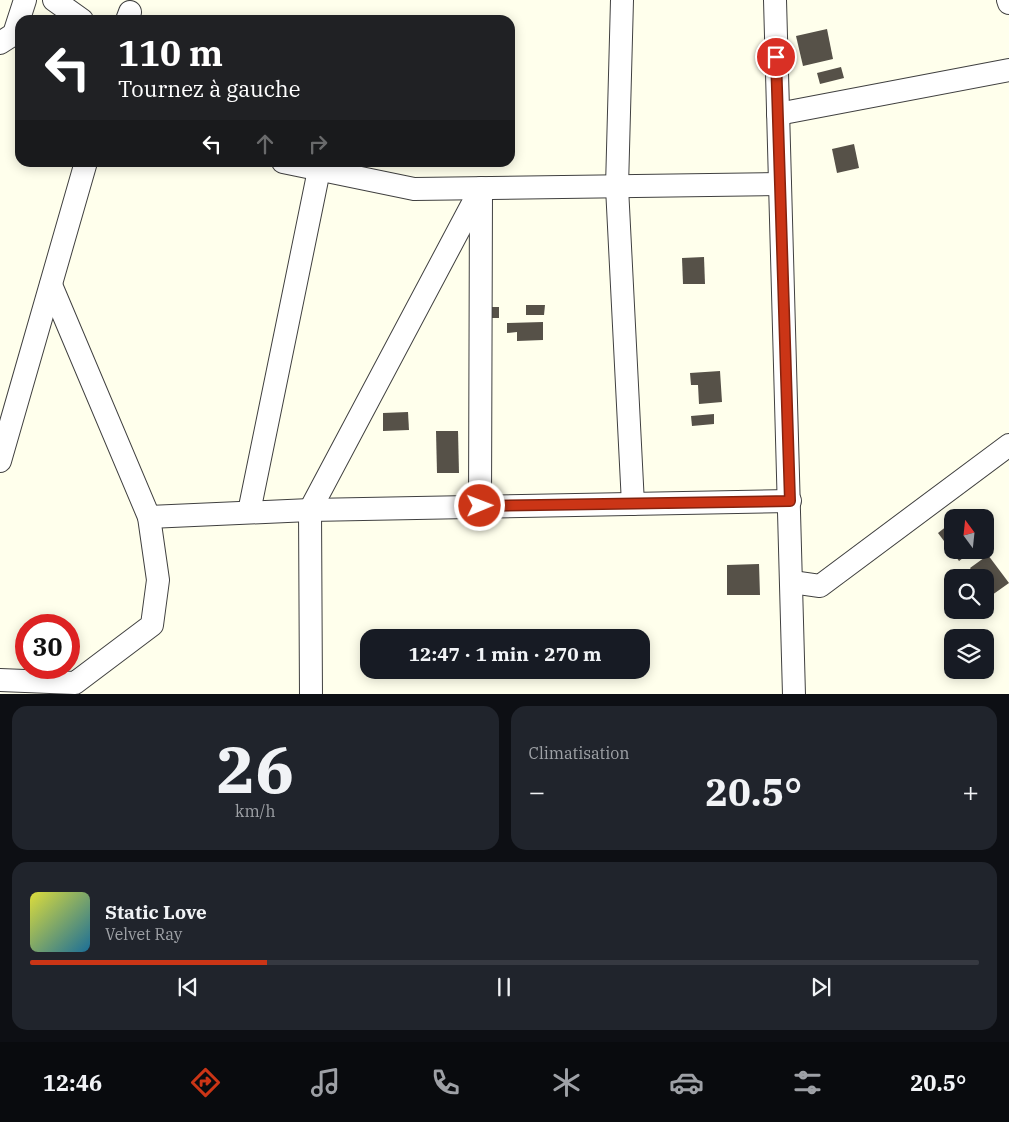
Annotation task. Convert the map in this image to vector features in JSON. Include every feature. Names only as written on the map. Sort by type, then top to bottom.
[{"type":"street","points":[[20,15],[25,0]]},
{"type":"street","points":[[54,0],[75,15]]},
{"type":"street","points":[[622,0],[617,186],[633,504]]},
{"type":"street","points":[[775,0],[794,694]]},
{"type":"street","points":[[0,44],[14,34],[15,31]]},
{"type":"street","points":[[778,114],[1009,70]]},
{"type":"street","points":[[0,462],[85,167]]},
{"type":"street","points":[[306,167],[414,189],[780,184]]},
{"type":"street","points":[[249,512],[319,170]]},
{"type":"street","points":[[480,506],[481,188]]},
{"type":"street","points":[[311,694],[310,510],[481,188]]},
{"type":"street","points":[[0,680],[75,689],[152,625],[158,580],[149,517],[51,285]]},
{"type":"street","points":[[792,582],[820,586],[1007,449]]},
{"type":"street","points":[[149,517],[310,510],[790,501]]},
{"type":"building","points":[[827,29],[833,59],[803,66],[796,36]]},
{"type":"building","points":[[841,67],[844,78],[820,84],[817,73]]},
{"type":"building","points":[[854,144],[859,168],[837,173],[832,149]]},
{"type":"building","points":[[704,257],[705,284],[683,284],[682,258]]},
{"type":"building","points":[[526,305],[545,305],[544,315],[526,315]]},
{"type":"building","points":[[488,307],[499,307],[499,318],[488,318]]},
{"type":"building","points":[[543,322],[543,340],[517,341],[517,332],[507,333],[507,323]]},
{"type":"building","points":[[720,371],[722,402],[699,404],[698,385],[691,385],[690,373]]},
{"type":"building","points":[[408,412],[409,430],[383,431],[383,413]]},
{"type":"building","points":[[714,414],[714,424],[692,426],[691,416]]},
{"type":"building","points":[[436,431],[458,431],[459,473],[437,473]]},
{"type":"building","points":[[944,528],[944,541],[938,533]]},
{"type":"building","points":[[982,559],[991,559],[1009,583],[994,594],[994,569],[970,568]]},
{"type":"building","points":[[759,564],[760,595],[727,595],[727,565]]},
{"type":"route","points":[[480,506],[790,501],[776,57]]}]
